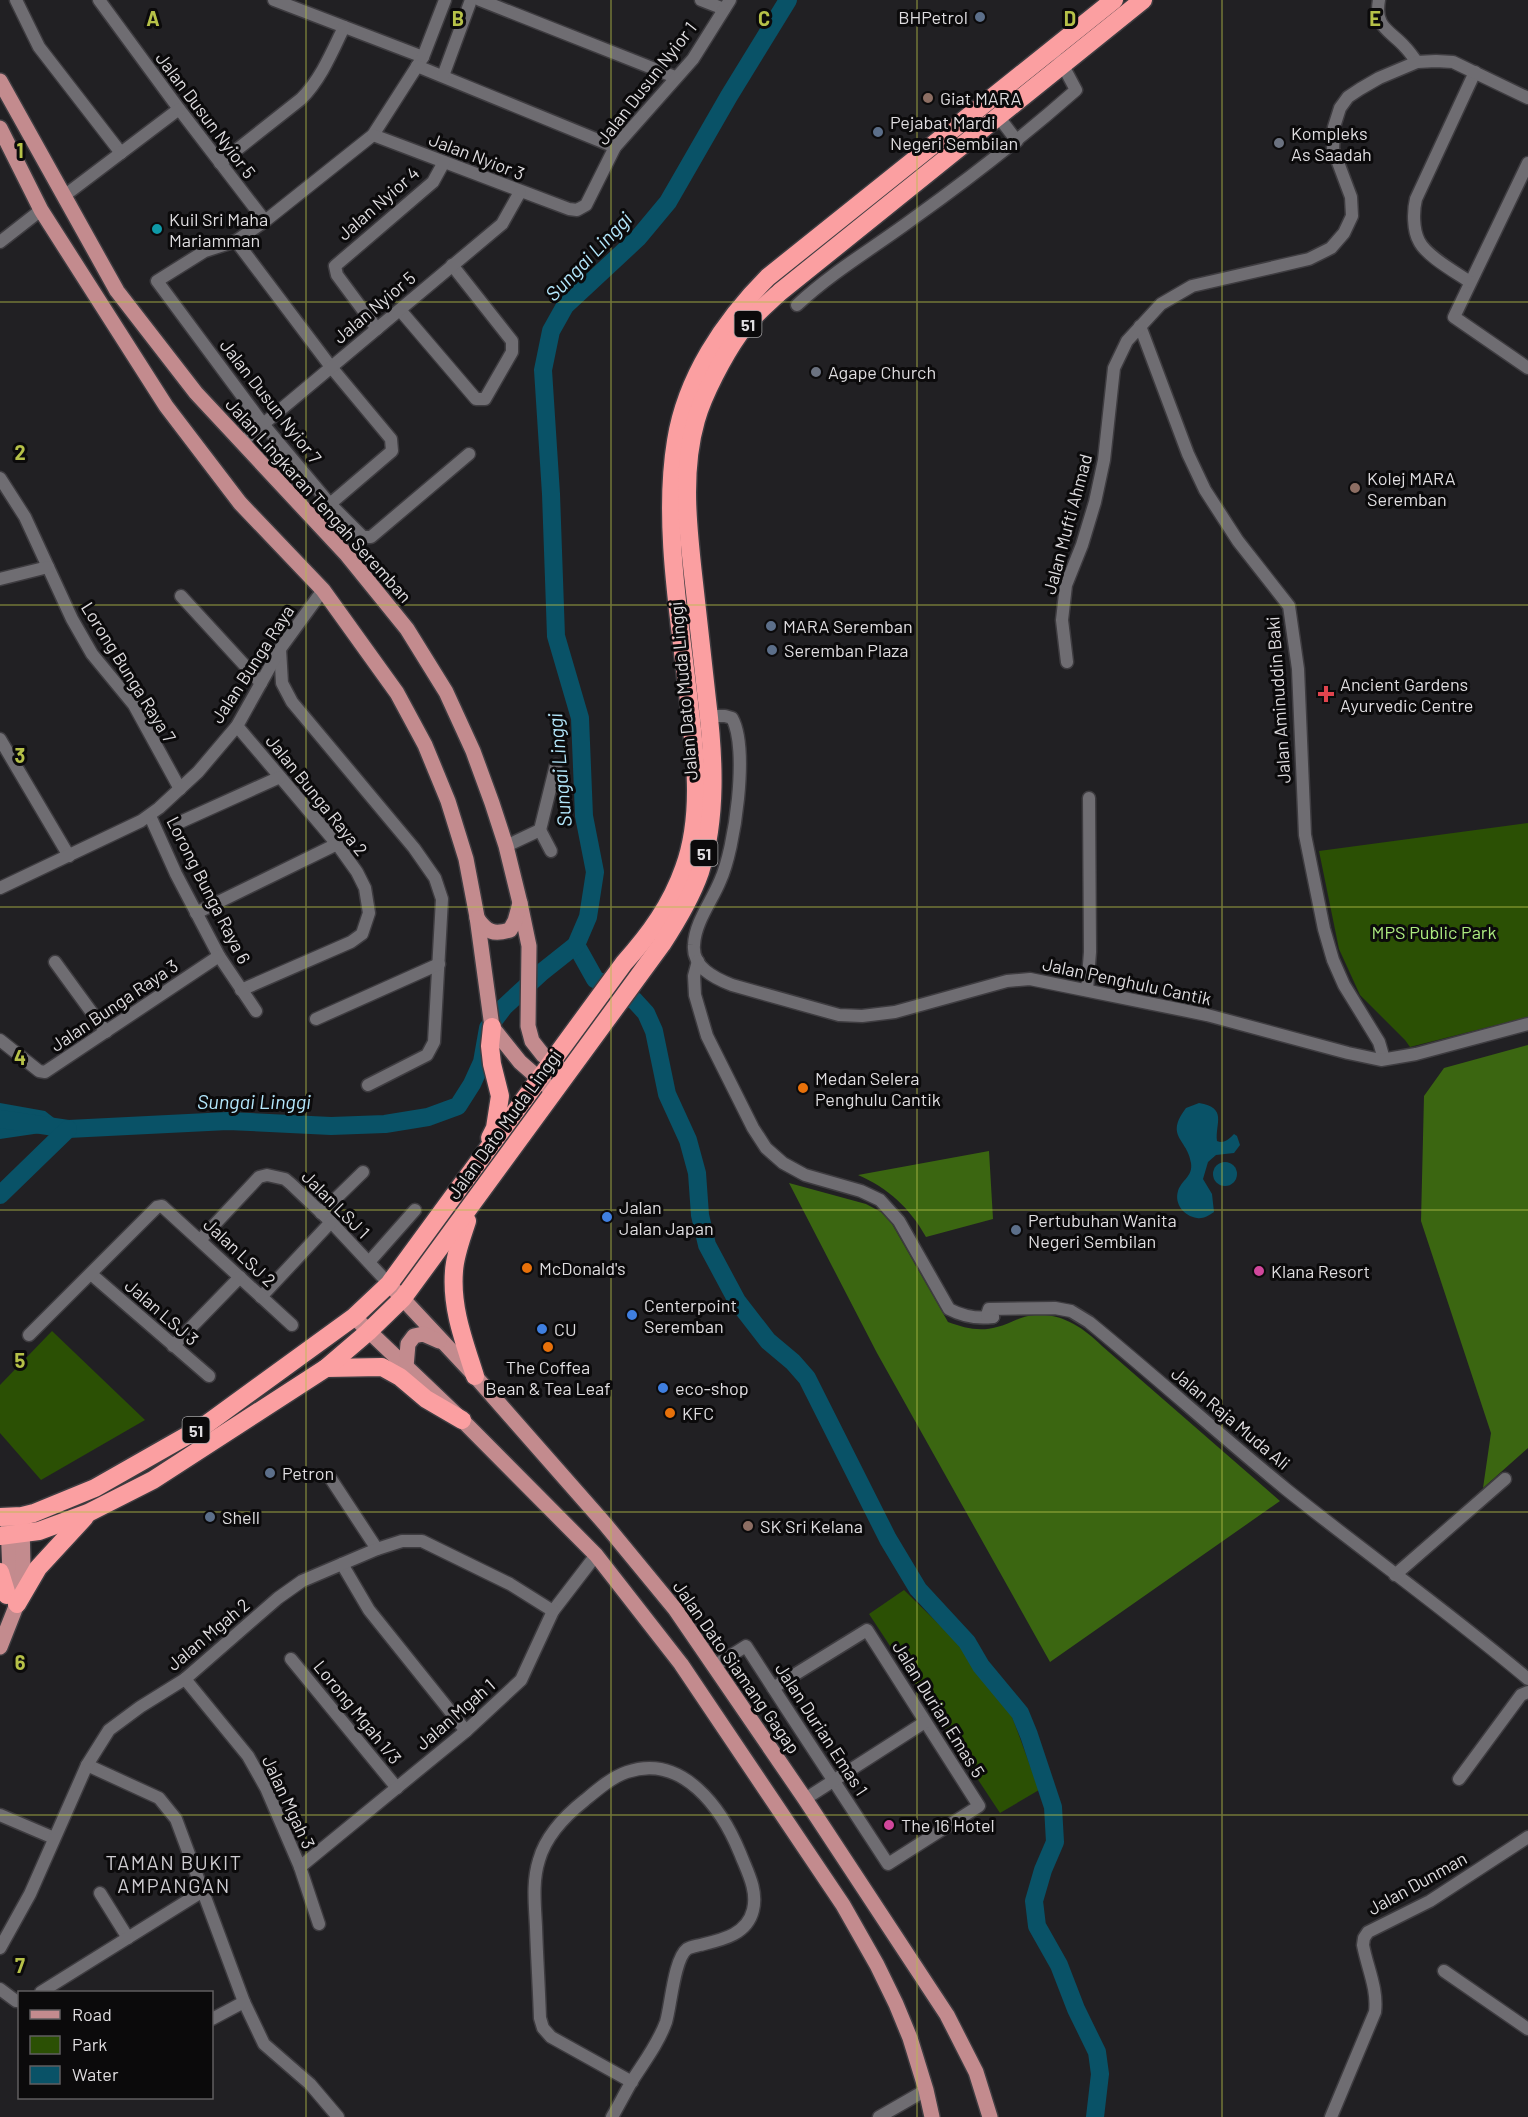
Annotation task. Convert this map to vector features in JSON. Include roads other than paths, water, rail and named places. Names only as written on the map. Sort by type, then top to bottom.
[{"type":"highway","name":"Jalan Dato Muda Linggi","points":[[10,1526],[95,1488],[204,1426],[354,1317],[389,1284],[598,998],[677,921],[700,872],[706,846],[712,797],[713,759],[700,716],[674,559],[673,474],[676,440],[683,412],[708,355],[744,301],[768,277],[1114,0]]},
{"type":"highway","name":"Jalan Dato Muda Linggi","points":[[700,716],[691,557],[688,474],[690,444],[696,418],[738,335],[780,292],[1143,0]]},
{"type":"highway","name":"Jalan Dato Muda Linggi","points":[[10,1526],[39,1531],[88,1513],[169,1471],[326,1368],[368,1332],[403,1298],[614,1009],[631,968]]},
{"type":"highway","points":[[482,1156],[495,1128],[500,1096],[492,1064],[490,1046],[492,1027]]},
{"type":"highway","points":[[472,1205],[454,1269],[454,1298],[459,1325],[475,1376]]},
{"type":"highway","points":[[326,1368],[382,1367],[400,1377],[426,1399],[462,1420]]},
{"type":"highway","points":[[0,1572],[12,1600],[88,1513]]},
{"type":"main road","name":"Jalan Lingkaran Tengah Seremban","points":[[0,81],[117,291],[196,393],[347,555],[407,628],[446,692],[473,751],[506,846],[529,946],[528,1026],[532,1041],[551,1062],[567,1073]]},
{"type":"main road","points":[[0,128],[41,210],[166,406],[240,502],[323,590],[397,693],[425,745],[448,801],[466,859],[477,917],[492,1027],[520,1062],[553,1091]]},
{"type":"main road","points":[[477,917],[486,930],[492,933],[510,930],[520,903]]},
{"type":"main road","name":"Jalan Dato Siamang Gagap","points":[[389,1284],[475,1376],[675,1609],[806,1799],[947,2015],[976,2072],[990,2117]]},
{"type":"main road","points":[[354,1317],[462,1420],[596,1555],[681,1664],[843,1905],[877,1965],[896,2004],[926,2090],[932,2117]]},
{"type":"main road","points":[[406,1367],[408,1344],[414,1336],[423,1334],[445,1343]]},
{"type":"main road","points":[[1,1644],[23,1568],[10,1526]]},
{"type":"street","points":[[16,0],[39,47],[121,153]]},
{"type":"street","name":"Jalan Dusun Nyior 5","points":[[99,0],[265,221]]},
{"type":"street","points":[[274,0],[344,27],[420,61],[442,76],[615,147]]},
{"type":"street","points":[[330,504],[392,451],[390,439],[331,367],[236,241],[265,221],[373,135],[420,61],[445,0]]},
{"type":"street","points":[[442,76],[471,0]]},
{"type":"street","points":[[480,0],[675,77]]},
{"type":"street","points":[[701,0],[727,5]]},
{"type":"street","points":[[1379,0],[1377,9],[1379,20],[1388,33],[1405,46],[1417,62]]},
{"type":"street","name":"Jalan Dusun Nyior 1","points":[[568,210],[577,210],[585,205],[615,147],[693,59],[727,5]]},
{"type":"street","points":[[220,163],[311,90],[321,75],[344,27]]},
{"type":"street","points":[[797,305],[820,284],[916,217],[1017,141],[1076,90],[1053,49]]},
{"type":"street","name":"Jalan Mufti Ahmad","points":[[1067,662],[1062,620],[1066,585],[1082,545],[1095,502],[1104,460],[1114,368],[1127,341],[1161,304],[1192,286],[1309,259],[1331,248],[1344,233],[1352,216],[1352,197],[1333,148],[1334,127],[1340,108],[1348,97],[1360,89],[1379,78],[1417,62],[1436,61],[1454,62],[1528,98]]},
{"type":"street","points":[[1470,282],[1426,250],[1418,241],[1413,209],[1475,72]]},
{"type":"street","points":[[64,196],[179,109]]},
{"type":"street","points":[[998,117],[1017,141]]},
{"type":"street","name":"Jalan Nyior 3","points":[[373,135],[568,210]]},
{"type":"street","name":"Jalan Nyior 4","points":[[377,329],[337,275],[335,266],[433,182],[444,162]]},
{"type":"street","points":[[1528,163],[1455,317],[1528,368]]},
{"type":"street","name":"Jalan Nyior 5","points":[[242,442],[502,224],[520,192]]},
{"type":"street","points":[[0,242],[41,210]]},
{"type":"street","name":"Jalan Dusun Nyior 7","points":[[236,241],[205,251],[157,281],[263,424],[330,504],[363,537],[371,537],[469,454]]},
{"type":"street","points":[[400,309],[476,399],[481,400],[488,396],[512,352],[512,341],[452,265]]},
{"type":"street","name":"Jalan Aminuddin Baki","points":[[1140,326],[1188,454],[1205,490],[1238,541],[1290,606],[1298,669],[1305,835],[1322,919],[1333,960],[1340,976],[1379,1042],[1384,1059]]},
{"type":"street","name":"Lorong Bunga Raya 7","points":[[0,478],[25,517],[72,619],[92,654],[134,705],[180,789]]},
{"type":"street","points":[[0,579],[48,567]]},
{"type":"street","name":"Jalan Bunga Raya","points":[[0,888],[150,816],[180,789],[237,726],[280,649],[323,590]]},
{"type":"street","points":[[181,596],[261,683]]},
{"type":"street","points":[[280,649],[282,683],[292,702],[414,848],[435,878],[442,899],[434,1042],[427,1055],[368,1085]]},
{"type":"street","points":[[698,961],[694,945],[698,927],[728,860],[737,817],[738,731],[732,718],[700,716]]},
{"type":"street","name":"Jalan Bunga Raya 2","points":[[237,726],[337,844],[357,872],[365,888],[369,913],[362,934],[351,942],[241,990]]},
{"type":"street","points":[[0,739],[69,856]]},
{"type":"street","points":[[551,851],[540,830],[556,765]]},
{"type":"street","points":[[176,824],[280,777]]},
{"type":"street","points":[[1087,990],[1090,952],[1089,798]]},
{"type":"street","name":"Lorong Bunga Raya 6","points":[[150,816],[219,956],[256,1011]]},
{"type":"street","points":[[506,846],[540,830]]},
{"type":"street","points":[[196,913],[337,844]]},
{"type":"street","name":"Jalan Bunga Raya 3","points":[[0,1040],[39,1071],[45,1072],[219,956]]},
{"type":"street","name":"Jalan Penghulu Cantik","points":[[698,961],[704,970],[716,979],[839,1015],[862,1016],[895,1012],[1007,981],[1030,980],[1207,1015],[1348,1053],[1384,1059],[1416,1054],[1528,1024]]},
{"type":"street","name":"Jalan Raja Muda Ali","points":[[698,961],[694,976],[695,995],[707,1036],[753,1128],[766,1148],[783,1163],[805,1175],[861,1191],[880,1200],[899,1221],[949,1309],[961,1315],[981,1319],[993,1317],[987,1315],[989,1309],[1055,1308],[1071,1311],[1089,1322],[1285,1488],[1528,1678]]},
{"type":"street","points":[[55,963],[106,1032]]},
{"type":"street","points":[[316,1019],[439,964]]},
{"type":"street","points":[[321,1213],[363,1172]]},
{"type":"street","name":"Jalan LSJ 1","points":[[201,1239],[259,1178],[267,1175],[285,1179],[331,1222],[389,1284]]},
{"type":"street","name":"Jalan LSJ 2","points":[[91,1274],[152,1210],[157,1206],[162,1206],[201,1239],[292,1325]]},
{"type":"street","points":[[369,1262],[415,1210]]},
{"type":"street","points":[[261,1297],[331,1222]]},
{"type":"street","points":[[29,1335],[91,1274]]},
{"type":"street","name":"Jalan LSJ 3","points":[[91,1274],[209,1376]]},
{"type":"street","points":[[173,1346],[240,1277]]},
{"type":"street","points":[[331,1479],[377,1549]]},
{"type":"street","points":[[1395,1575],[1505,1479]]},
{"type":"street","name":"Jalan Mgah 2","points":[[0,1948],[30,1894],[87,1765],[109,1730],[185,1679],[278,1598],[302,1581],[377,1549],[402,1541],[422,1541],[510,1584],[553,1611]]},
{"type":"street","name":"Jalan Mgah 1","points":[[300,1867],[466,1731],[521,1680],[553,1611],[596,1555]]},
{"type":"street","points":[[342,1564],[364,1605],[466,1731]]},
{"type":"street","name":"Jalan Durian Emas 5","points":[[773,1688],[867,1630],[979,1806],[888,1864]]},
{"type":"street","name":"Jalan Durian Emas 1","points":[[714,1666],[746,1646],[888,1864]]},
{"type":"street","name":"Lorong Mgah 1/3","points":[[291,1659],[397,1788]]},
{"type":"street","name":"Jalan Mgah 3","points":[[185,1679],[248,1756],[266,1788],[300,1867],[319,1924]]},
{"type":"street","points":[[1459,1779],[1521,1695],[1528,1692]]},
{"type":"street","points":[[806,1799],[926,1722]]},
{"type":"street","points":[[87,1765],[159,1798],[176,1819],[244,2002],[264,2044],[310,2084],[338,2117]]},
{"type":"street","points":[[612,2117],[652,2052],[665,2024],[680,1958],[688,1948],[730,1937],[743,1927],[753,1912],[755,1899],[751,1882],[736,1845],[718,1812],[704,1793],[687,1780],[666,1771],[644,1768],[625,1772],[597,1790],[569,1813],[551,1834],[539,1858],[534,1882],[540,2018],[543,2028],[551,2037],[632,2082]]},
{"type":"street","points":[[0,1815],[54,1838]]},
{"type":"street","name":"Jalan Dunman","points":[[1331,2117],[1375,2012],[1375,1990],[1363,1945],[1368,1932],[1430,1901],[1528,1837]]},
{"type":"street","points":[[43,1991],[203,1891]]},
{"type":"street","points":[[100,1893],[128,1938]]},
{"type":"street","points":[[1444,1971],[1528,2030]]},
{"type":"street","points":[[0,1989],[18,2001]]},
{"type":"street","points":[[213,2018],[244,2002]]},
{"type":"street","points":[[879,2117],[926,2090]]},
{"type":"water","points":[[0,1103],[45,1111],[68,1129],[0,1139]]},
{"type":"water","points":[[1199,1103],[1208,1105],[1217,1112],[1217,1141],[1224,1141],[1234,1134],[1240,1145],[1234,1153],[1216,1155],[1208,1162],[1203,1179],[1212,1194],[1214,1212],[1199,1218],[1184,1212],[1177,1200],[1178,1191],[1189,1175],[1191,1163],[1177,1132],[1177,1125],[1186,1108]]},
{"type":"water","points":[[1225,1162],[1234,1165],[1237,1174],[1234,1183],[1225,1186],[1216,1183],[1213,1174],[1216,1165]]},
{"type":"waterway","name":"Sungai Linggi","points":[[0,1119],[68,1129],[228,1121],[331,1126],[385,1124],[428,1117],[458,1106],[482,1062],[488,1028],[504,1007],[576,945],[588,917],[595,872],[584,816],[580,718],[556,636],[551,494],[543,370],[551,331],[565,306],[638,238],[668,202],[788,0]]},
{"type":"waterway","points":[[576,945],[595,979],[635,1001],[646,1013],[654,1031],[667,1094],[688,1140],[697,1173],[700,1215],[707,1245],[737,1301],[768,1341],[793,1362],[807,1378],[888,1539],[918,1589],[967,1642],[981,1666],[1020,1713],[1053,1807],[1055,1842],[1043,1870],[1034,1901],[1037,1926],[1059,1965],[1076,2009],[1097,2052],[1100,2074],[1095,2117]]},
{"type":"waterway","points":[[0,1195],[68,1129]]},
{"type":"place","name":"BHPetrol","points":[[980,17]]},
{"type":"place","name":"Giat MARA","points":[[928,98]]},
{"type":"place","name":"Pejabat Mardi Negeri Sembilan","points":[[878,132]]},
{"type":"place","name":"Kompleks As Saadah","points":[[1279,143]]},
{"type":"place","name":"Kuil Sri Maha Mariamman","points":[[157,229]]},
{"type":"place","name":"Agape Church","points":[[816,372]]},
{"type":"place","name":"Kolej MARA Seremban","points":[[1355,488]]},
{"type":"place","name":"MARA Seremban","points":[[771,626]]},
{"type":"place","name":"Seremban Plaza","points":[[772,650]]},
{"type":"place","name":"Ancient Gardens Ayurvedic Centre","points":[[1326,694]]},
{"type":"place","name":"Medan Selera Penghulu Cantik","points":[[803,1088]]},
{"type":"place","name":"Jalan Jalan Japan","points":[[607,1217]]},
{"type":"place","name":"Pertubuhan Wanita Negeri Sembilan","points":[[1016,1230]]},
{"type":"place","name":"McDonald's","points":[[527,1268]]},
{"type":"place","name":"Klana Resort","points":[[1259,1271]]},
{"type":"place","name":"Centerpoint Seremban","points":[[632,1315]]},
{"type":"place","name":"CU","points":[[542,1329]]},
{"type":"place","name":"The Coffea Bean & Tea Leaf","points":[[548,1347]]},
{"type":"place","name":"eco-shop","points":[[663,1388]]},
{"type":"place","name":"KFC","points":[[670,1413]]},
{"type":"place","name":"Petron","points":[[270,1473]]},
{"type":"place","name":"Shell","points":[[210,1517]]},
{"type":"place","name":"SK Sri Kelana","points":[[748,1526]]},
{"type":"place","name":"The 16 Hotel","points":[[889,1825]]},
{"type":"district","name":"TAMAN BUKIT AMPANGAN","points":[[174,1874]]},
{"type":"park label","name":"MPS Public Park","points":[[1434,932]]}]
